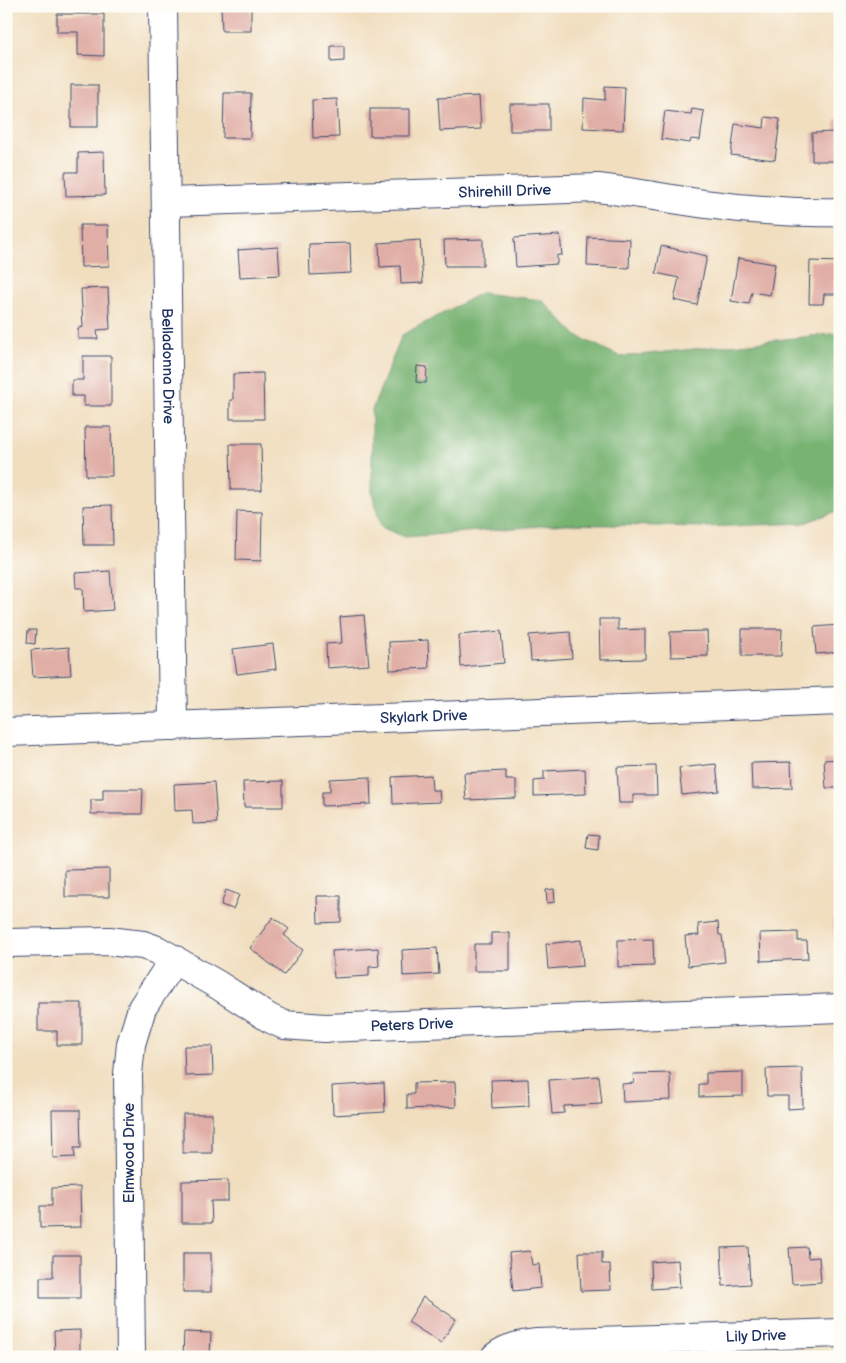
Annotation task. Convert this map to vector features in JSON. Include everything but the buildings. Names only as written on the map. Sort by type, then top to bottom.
[{"type":"street","name":"Belladonna Drive","points":[[163,6],[173,726]]},
{"type":"street","name":"Shirehill Drive","points":[[167,202],[598,188],[732,207],[840,212]]},
{"type":"street","name":"Skylark Drive","points":[[6,732],[840,701]]},
{"type":"street","name":"Peters Drive","points":[[6,943],[77,941],[126,942],[143,945],[174,959],[269,1018],[284,1025],[300,1027],[325,1028],[840,1008]]},
{"type":"street","name":"Elmwood Drive","points":[[131,1357],[128,1074],[131,1044],[142,1008],[174,959]]},
{"type":"street","name":"Lily Drive","points":[[495,1357],[506,1350],[528,1344],[840,1333]]},
{"type":"green space","points":[[481,293],[542,300],[577,336],[621,357],[840,333],[840,510],[804,523],[706,527],[564,524],[405,537],[381,527],[372,492],[372,410],[402,335]]}]
